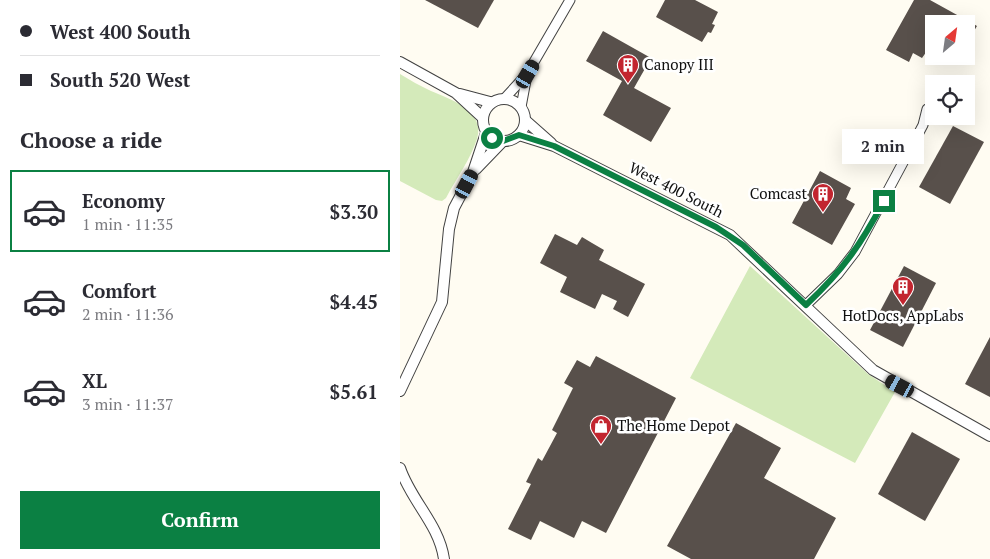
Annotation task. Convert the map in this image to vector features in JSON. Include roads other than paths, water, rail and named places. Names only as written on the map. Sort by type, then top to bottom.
[{"type":"street","points":[[456,93],[490,102],[505,98],[528,74],[570,0]]},
{"type":"street","points":[[400,62],[456,93],[482,117],[486,132],[492,138],[503,141]]},
{"type":"street","points":[[521,107],[528,74]]},
{"type":"street","points":[[473,172],[503,141],[519,135],[525,120],[521,107],[516,102],[505,98]]},
{"type":"street","points":[[482,117],[490,102]]},
{"type":"street","points":[[806,305],[838,274],[855,252],[923,125],[925,117]]},
{"type":"street","name":"West 400 South","points":[[525,120],[554,146]]},
{"type":"street","points":[[400,391],[442,302],[453,214],[473,172],[486,132]]},
{"type":"street","name":"West 400 South","points":[[519,135],[554,146],[730,235],[873,370],[990,436]]},
{"type":"street","points":[[400,468],[413,496],[433,526],[444,559]]},
{"type":"place","name":"Canopy III","points":[[628,84]]},
{"type":"place","name":"Comcast","points":[[823,213]]},
{"type":"place","name":"HotDocs, AppLabs","points":[[903,306]]},
{"type":"place","name":"The Home Depot","points":[[601,445]]}]
